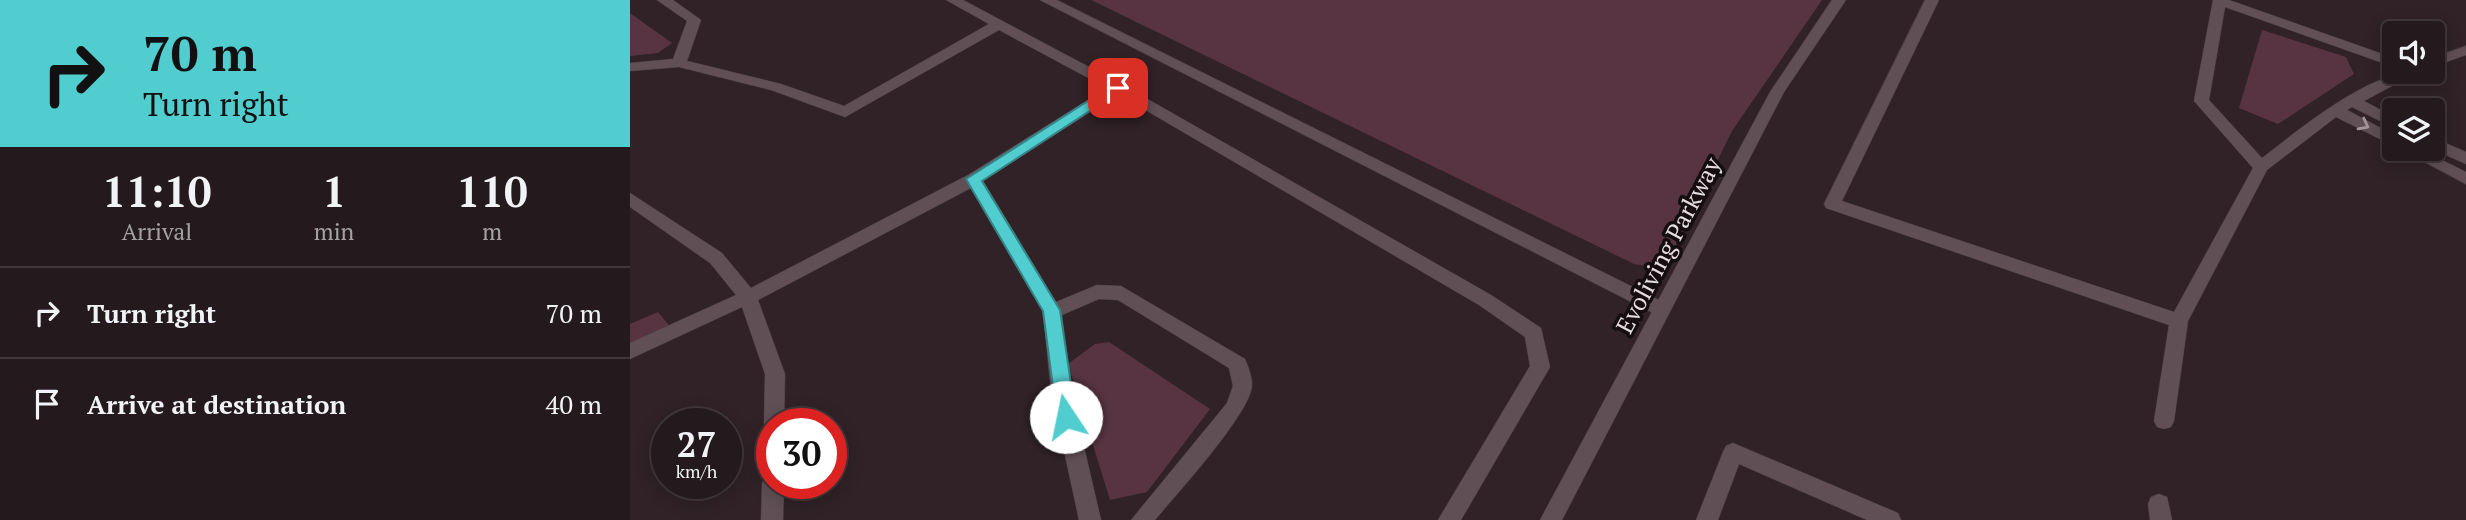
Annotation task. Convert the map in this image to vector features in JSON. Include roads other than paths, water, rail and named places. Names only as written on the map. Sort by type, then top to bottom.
[{"type":"street","points":[[664,0],[694,20],[679,63]]},
{"type":"street","points":[[953,0],[1118,88],[1485,300],[1534,333],[1540,367],[1449,520]]},
{"type":"street","points":[[1047,0],[1661,309]]},
{"type":"street","name":"Evoliving Parkway","points":[[1551,520],[1777,92],[1839,0]]},
{"type":"street","points":[[1932,0],[1832,204],[2179,321]]},
{"type":"street","points":[[2261,167],[2201,102],[2219,0],[2382,59]]},
{"type":"street","points":[[630,67],[679,63],[776,87],[845,112],[999,24]]},
{"type":"street","points":[[2445,58],[2466,50]]},
{"type":"street","points":[[2164,421],[2179,321],[2261,167],[2335,110],[2387,84]]},
{"type":"street","points":[[630,351],[748,296],[974,179],[1118,88]]},
{"type":"street","points":[[2352,101],[2382,116]]},
{"type":"street","points":[[2335,110],[2382,135]]},
{"type":"street","points":[[2445,148],[2466,159]]},
{"type":"street","points":[[2431,161],[2466,179]]},
{"type":"street","points":[[974,179],[1052,310],[1060,391],[1090,520]]},
{"type":"street","points":[[630,199],[716,258],[748,296],[775,374],[774,408]]},
{"type":"street","points":[[1052,310],[1097,292],[1121,293],[1238,364],[1243,386],[1235,407],[1142,520]]},
{"type":"street","points":[[1707,520],[1733,452],[1890,520]]},
{"type":"street","points":[[772,520],[773,499]]}]
